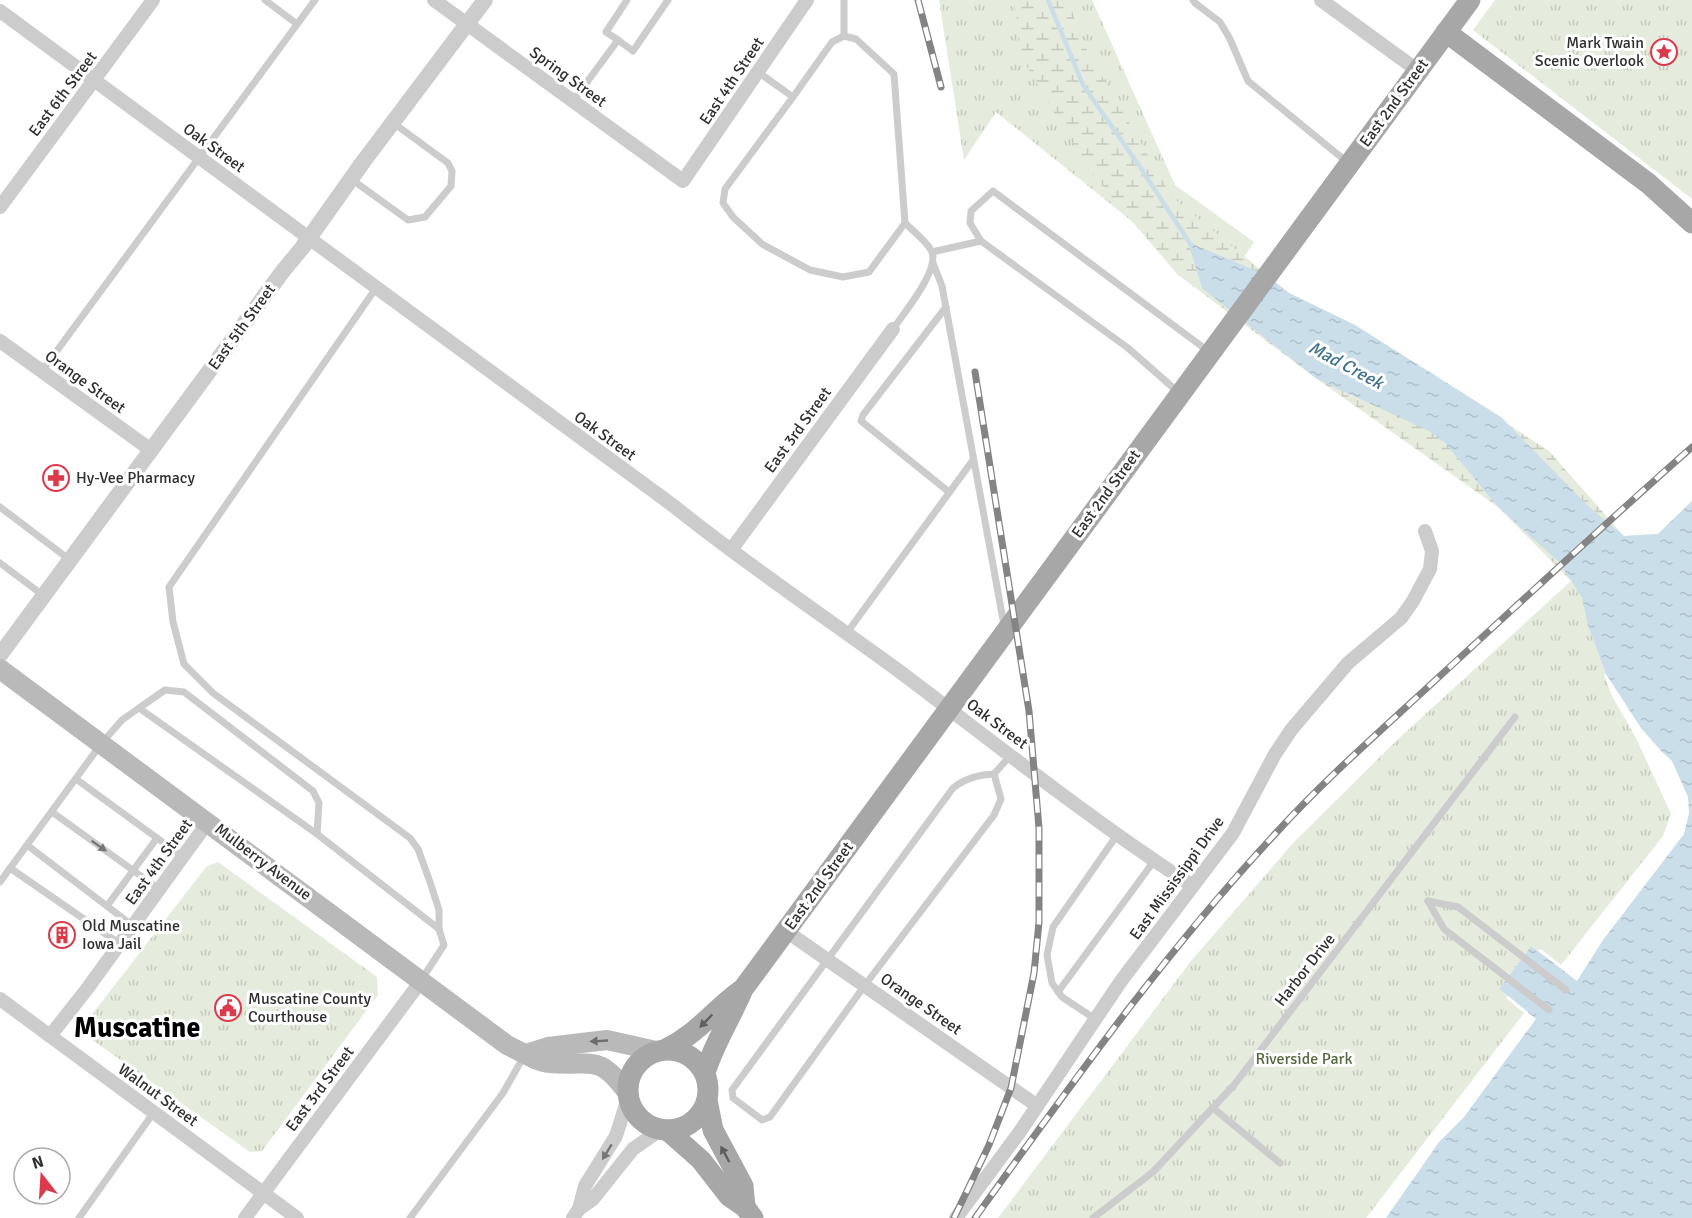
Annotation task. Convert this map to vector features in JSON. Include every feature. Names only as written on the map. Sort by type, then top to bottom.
[{"type":"main road","name":"East 2nd Street","points":[[705,1073],[714,1048],[743,989],[1470,0]]},
{"type":"main road","points":[[1446,32],[1649,184],[1692,223]]},
{"type":"main road","name":"Mulberry Avenue","points":[[0,669],[507,1045],[548,1063],[590,1063],[604,1067],[616,1078],[628,1095]]},
{"type":"main road","name":"East 2nd Street","points":[[661,1050],[694,1034],[722,1004],[743,989]]},
{"type":"main road","points":[[526,1054],[548,1047],[607,1040],[678,1051],[689,1055],[705,1073],[713,1130],[743,1186],[747,1212]]},
{"type":"main road","points":[[661,1050],[638,1062],[632,1071],[628,1095],[632,1109],[639,1119],[649,1126],[664,1130],[701,1160],[729,1196],[747,1212]]},
{"type":"main road","points":[[664,1130],[685,1126],[703,1110],[707,1100]]},
{"type":"street","name":"East 6th Street","points":[[0,207],[153,0]]},
{"type":"street","name":"Spring Street","points":[[434,0],[683,181]]},
{"type":"street","name":"East 5th Street","points":[[0,655],[485,0]]},
{"type":"street","name":"East 4th Street","points":[[683,181],[807,0]]},
{"type":"street","points":[[1321,0],[1417,70]]},
{"type":"street","name":"Oak Street","points":[[0,11],[1117,835],[1193,886]]},
{"type":"street","name":"East 3rd Street","points":[[730,550],[893,329]]},
{"type":"street","name":"Orange Street","points":[[0,341],[151,450]]},
{"type":"street","name":"East Mississippi Drive","points":[[956,1218],[1095,1019],[1233,833],[1275,754],[1291,730],[1348,663],[1401,618],[1413,601],[1430,569],[1432,551],[1425,531]]},
{"type":"street","name":"East 4th Street","points":[[50,1036],[208,822]]},
{"type":"street","name":"Orange Street","points":[[786,931],[1036,1105]]},
{"type":"street","name":"East 3rd Street","points":[[245,1218],[421,981]]},
{"type":"street","name":"Walnut Street","points":[[0,999],[297,1218]]},
{"type":"street","points":[[576,1214],[585,1186],[616,1136],[628,1095]]},
{"type":"street","points":[[576,1214],[593,1200],[633,1149],[664,1130]]},
{"type":"lane","points":[[265,0],[297,24]]},
{"type":"lane","points":[[42,371],[315,0]]},
{"type":"lane","points":[[627,0],[606,32],[633,51],[668,0]]},
{"type":"lane","points":[[844,0],[844,36]]},
{"type":"lane","points":[[1193,0],[1220,22],[1248,81],[1348,164]]},
{"type":"lane","points":[[905,223],[869,272],[843,277],[810,270],[762,244],[733,217],[723,203],[725,189],[832,42],[844,36],[856,39],[894,74],[905,223],[932,252],[933,263],[942,286],[1005,632]]},
{"type":"lane","points":[[573,101],[618,40]]},
{"type":"lane","points":[[758,72],[793,97]]},
{"type":"lane","points":[[351,179],[408,220],[424,217],[451,186],[452,171],[448,163],[393,122]]},
{"type":"lane","points":[[1180,394],[1128,348],[981,241],[970,223],[970,211],[993,191],[1210,352]]},
{"type":"lane","points":[[932,252],[981,241]]},
{"type":"lane","points":[[893,329],[926,282],[933,263]]},
{"type":"lane","points":[[376,288],[169,587],[173,622],[184,664],[213,693],[410,838],[418,849],[439,910],[439,929],[444,945],[421,981]]},
{"type":"lane","points":[[946,307],[863,415],[861,421],[949,492]]},
{"type":"lane","points":[[846,634],[973,460]]},
{"type":"lane","points":[[0,507],[70,560]]},
{"type":"lane","points":[[0,563],[44,596]]},
{"type":"lane","points":[[0,882],[101,744],[122,720],[165,690],[184,692],[313,791],[319,803],[316,834]]},
{"type":"lane","points":[[139,708],[316,834],[439,929]]},
{"type":"lane","name":"Harbor Drive","points":[[1093,1218],[1154,1172],[1234,1085],[1515,717]]},
{"type":"lane","points":[[994,774],[1001,799],[994,815],[865,985],[770,1118],[762,1120],[733,1098],[732,1089],[953,788],[964,780],[978,775],[994,774],[1011,755]]},
{"type":"lane","points":[[76,779],[183,857]]},
{"type":"lane","points":[[52,812],[160,889]]},
{"type":"lane","points":[[1095,1019],[1058,992],[1052,983],[1047,955],[1053,927],[1117,835]]},
{"type":"lane","points":[[107,906],[157,838]]},
{"type":"lane","points":[[27,845],[133,926]]},
{"type":"lane","points":[[1058,992],[1154,861]]},
{"type":"lane","points":[[10,868],[120,944]]},
{"type":"lane","points":[[1549,1010],[1444,929],[1428,901],[1458,907],[1566,990]]},
{"type":"lane","points":[[410,1218],[503,1093],[526,1054]]},
{"type":"lane","points":[[1213,1108],[1280,1163]]},
{"type":"lane","points":[[79,1218],[154,1113]]},
{"type":"green space","points":[[939,0],[1092,0],[1175,185],[1254,242],[1220,292],[996,112],[964,160]]},
{"type":"green space","points":[[1014,0],[1069,0],[1080,38],[1172,197],[1289,293],[1355,325],[1549,451],[1624,536],[1658,534],[1692,501],[1588,626],[1582,598],[1571,581],[1498,507],[1317,379],[1177,274],[1086,167],[1022,58]]},
{"type":"green space","points":[[1495,0],[1692,0],[1692,199],[1473,30]]},
{"type":"green space","name":"Riverside Park","points":[[1571,581],[1582,598],[1588,626],[1613,693],[1675,814],[1666,838],[1562,969],[1532,946],[1529,949],[1499,989],[1528,1013],[1369,1218],[998,1218],[1191,961],[1294,842],[1396,741]]},
{"type":"green space","points":[[218,862],[377,977],[378,995],[262,1151],[250,1152],[91,1039],[87,1021],[206,867]]},
{"type":"water","points":[[1188,242],[1266,275],[1289,293],[1355,325],[1501,417],[1587,505],[1624,536],[1658,534],[1692,501],[1692,1218],[1369,1218],[1528,1012],[1499,989],[1531,946],[1562,969],[1666,838],[1675,814],[1613,693],[1588,626],[1582,598],[1559,562],[1498,507],[1445,443],[1429,431],[1317,379],[1202,288]]},
{"type":"pier","points":[[1606,674],[1641,728],[1672,761],[1688,797],[1689,813],[1684,834],[1603,940],[1577,981],[1537,950],[1541,949],[1561,965],[1663,836],[1671,814],[1637,740],[1611,694],[1604,675]]},
{"type":"pier","points":[[1508,996],[1536,1019],[1464,1117],[1439,1142],[1386,1218],[1366,1218],[1524,1013],[1506,998]]},
{"type":"waterway","name":"Mad Creek","points":[[1048,0],[1083,85],[1191,245]]},
{"type":"railway","points":[[918,0],[941,87]]},
{"type":"railway","points":[[954,1218],[989,1145],[1011,1088],[1034,973],[1039,922],[1039,828],[1029,711],[975,372]]},
{"type":"railway","points":[[975,1218],[1157,972],[1235,878],[1276,833],[1357,752],[1692,447]]},
{"type":"place","name":"Mark Twain Scenic Overlook","points":[[1664,52]]},
{"type":"place","name":"Hy-Vee Pharmacy","points":[[56,478]]},
{"type":"place","name":"Old Muscatine Iowa Jail","points":[[62,935]]},
{"type":"place","name":"Muscatine County Courthouse","points":[[228,1008]]},
{"type":"district","name":"Muscatine","points":[[137,1028]]}]
